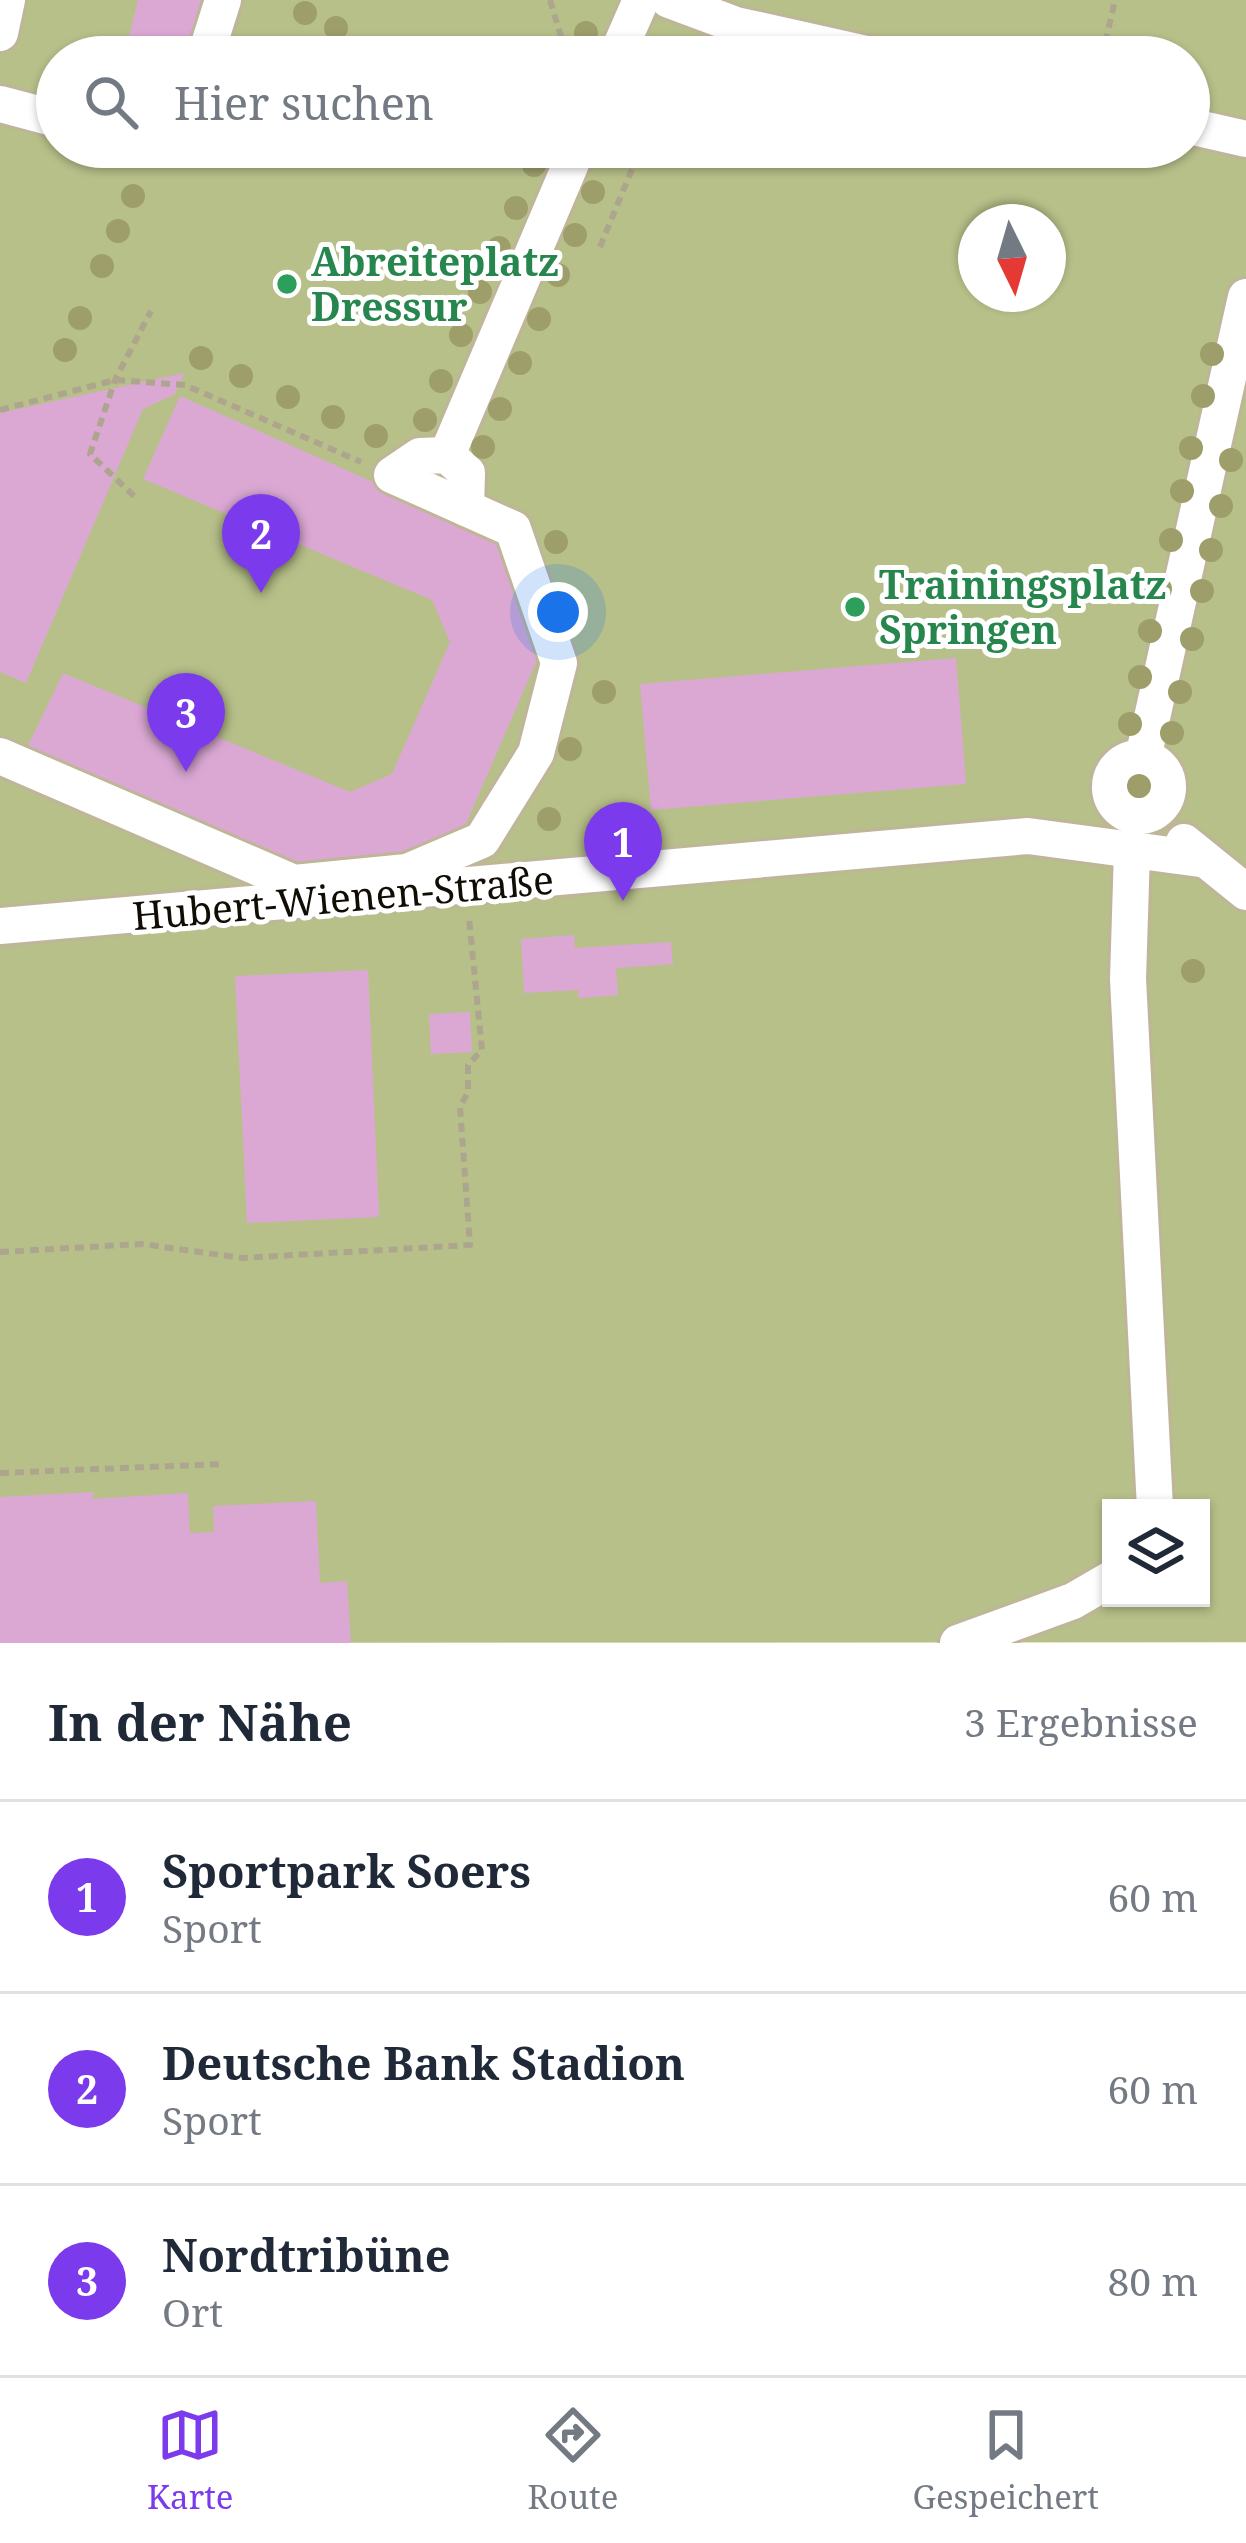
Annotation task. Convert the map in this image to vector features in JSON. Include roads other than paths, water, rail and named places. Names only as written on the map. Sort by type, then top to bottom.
[{"type":"lane","points":[[0,33],[8,0]]},
{"type":"lane","points":[[212,36],[223,0]]},
{"type":"lane","points":[[625,36],[641,0]]},
{"type":"lane","points":[[669,0],[736,25],[786,36]]},
{"type":"lane","points":[[0,104],[36,113]]},
{"type":"lane","points":[[1210,131],[1246,139]]},
{"type":"lane","points":[[447,455],[569,168]]},
{"type":"lane","points":[[1246,297],[1143,758],[1122,762],[1109,780],[1113,803],[1133,814],[1159,812],[1200,860],[1246,892]]},
{"type":"lane","points":[[0,756],[294,883],[407,872],[482,840],[536,753],[559,663],[512,529],[392,475],[420,456],[447,455],[467,473],[466,508]]},
{"type":"lane","name":"Hubert-Wienen-Straße","points":[[0,926],[1028,836],[1200,860]]},
{"type":"lane","points":[[1123,850],[1156,1499]]},
{"type":"lane","points":[[958,1643],[1073,1601],[1102,1584]]},
{"type":"place","name":"Abreiteplatz Dressur","points":[[287,284]]},
{"type":"place","name":"Deutsche Bank Stadion","points":[[261,593]]},
{"type":"place","name":"Trainingsplatz Springen","points":[[855,607]]},
{"type":"place","name":"Nordtribüne","points":[[186,772]]},
{"type":"place","name":"Sportpark Soers","points":[[623,901]]}]
